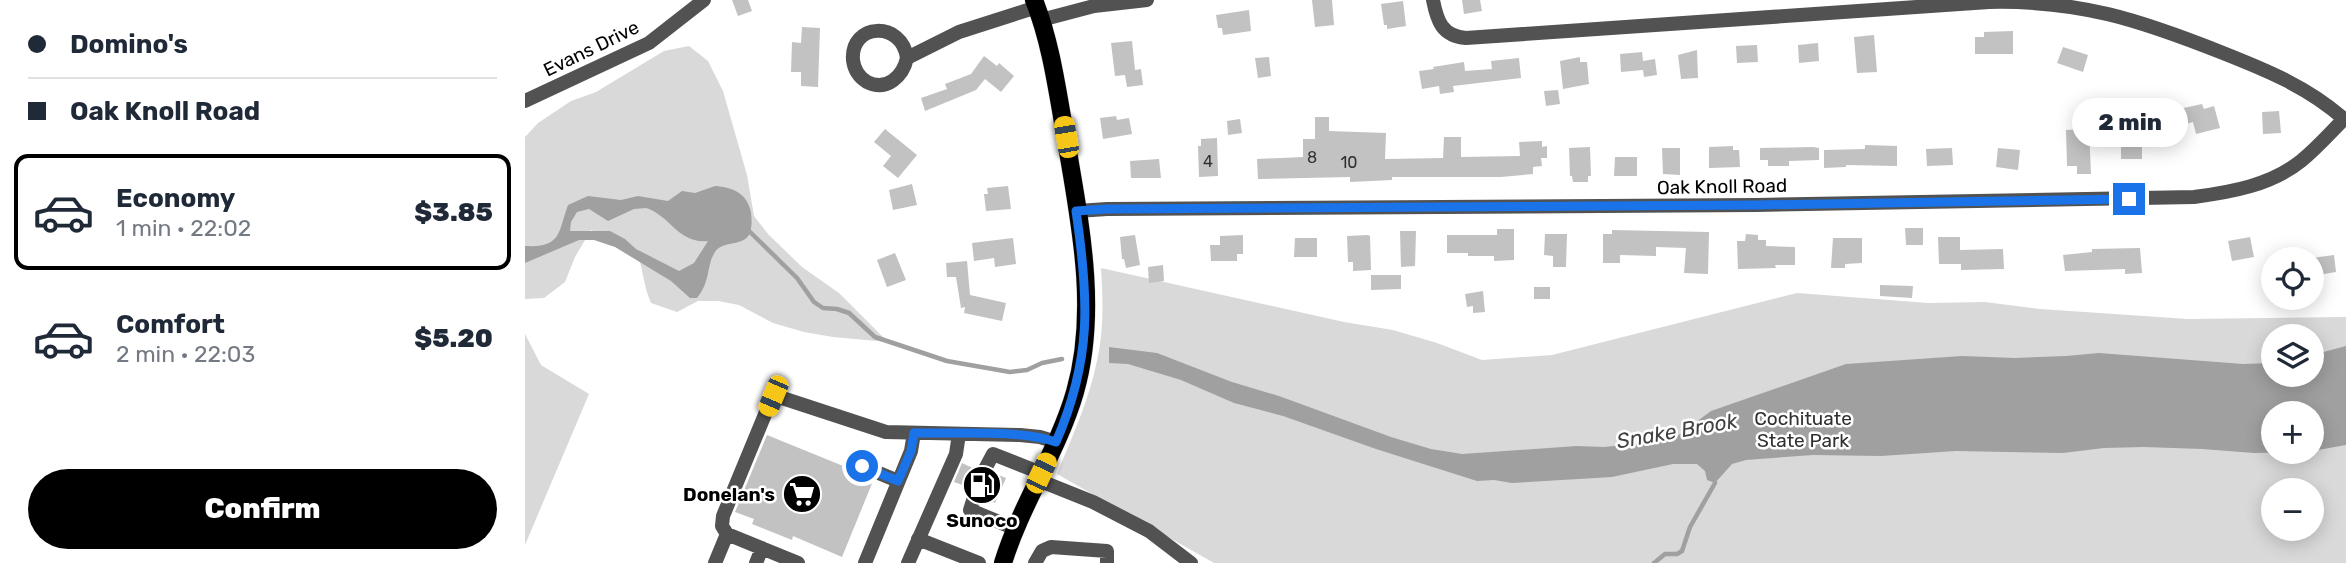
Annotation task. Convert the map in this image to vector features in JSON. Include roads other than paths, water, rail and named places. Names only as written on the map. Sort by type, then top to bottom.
[{"type":"main road","points":[[1003,563],[1074,396],[1084,348],[1085,293],[1076,211],[1054,69],[1038,9]]},
{"type":"street","name":"Evans Drive","points":[[525,101],[649,43],[704,0]]},
{"type":"street","points":[[907,58],[959,32],[1038,9],[1147,0]]},
{"type":"street","name":"Oak Knoll Road","points":[[1076,211],[1770,205],[2194,197],[2237,190],[2283,173],[2315,150],[2344,119],[2313,94],[2258,67],[2129,18],[2063,5],[1989,2],[1467,38],[1454,36],[1443,29],[1436,17],[1433,0]]},
{"type":"street","points":[[799,563],[727,534],[722,526],[723,516],[773,396],[879,430],[1031,436],[1056,442]]},
{"type":"street","points":[[865,563],[911,451],[914,433]]},
{"type":"street","points":[[908,563],[955,454],[959,434]]},
{"type":"street","points":[[985,469],[993,454],[1149,531],[1191,563]]},
{"type":"street","points":[[862,466],[898,481]]},
{"type":"street","points":[[975,494],[970,510],[1016,529]]},
{"type":"street","points":[[715,563],[727,534]]},
{"type":"street","points":[[918,539],[979,563]]},
{"type":"street","points":[[1035,563],[1042,551],[1051,547],[1107,551],[1107,563]]},
{"type":"street","points":[[756,563],[762,548]]},
{"type":"waterway","name":"Snake Brook","points":[[748,230],[797,278],[814,302],[823,308],[849,313],[875,337],[947,361],[1010,372],[1027,370],[1042,363],[1062,359]]},
{"type":"waterway","points":[[1654,563],[1665,554],[1682,551],[1690,527],[1715,483]]},
{"type":"tunnel","points":[[975,494],[985,469]]},
{"type":"place","name":"Sunoco","points":[[982,485]]},
{"type":"place","name":"Donelan's","points":[[802,494]]},
{"type":"park label","name":"Cochituate State Park","points":[[1803,429]]}]
